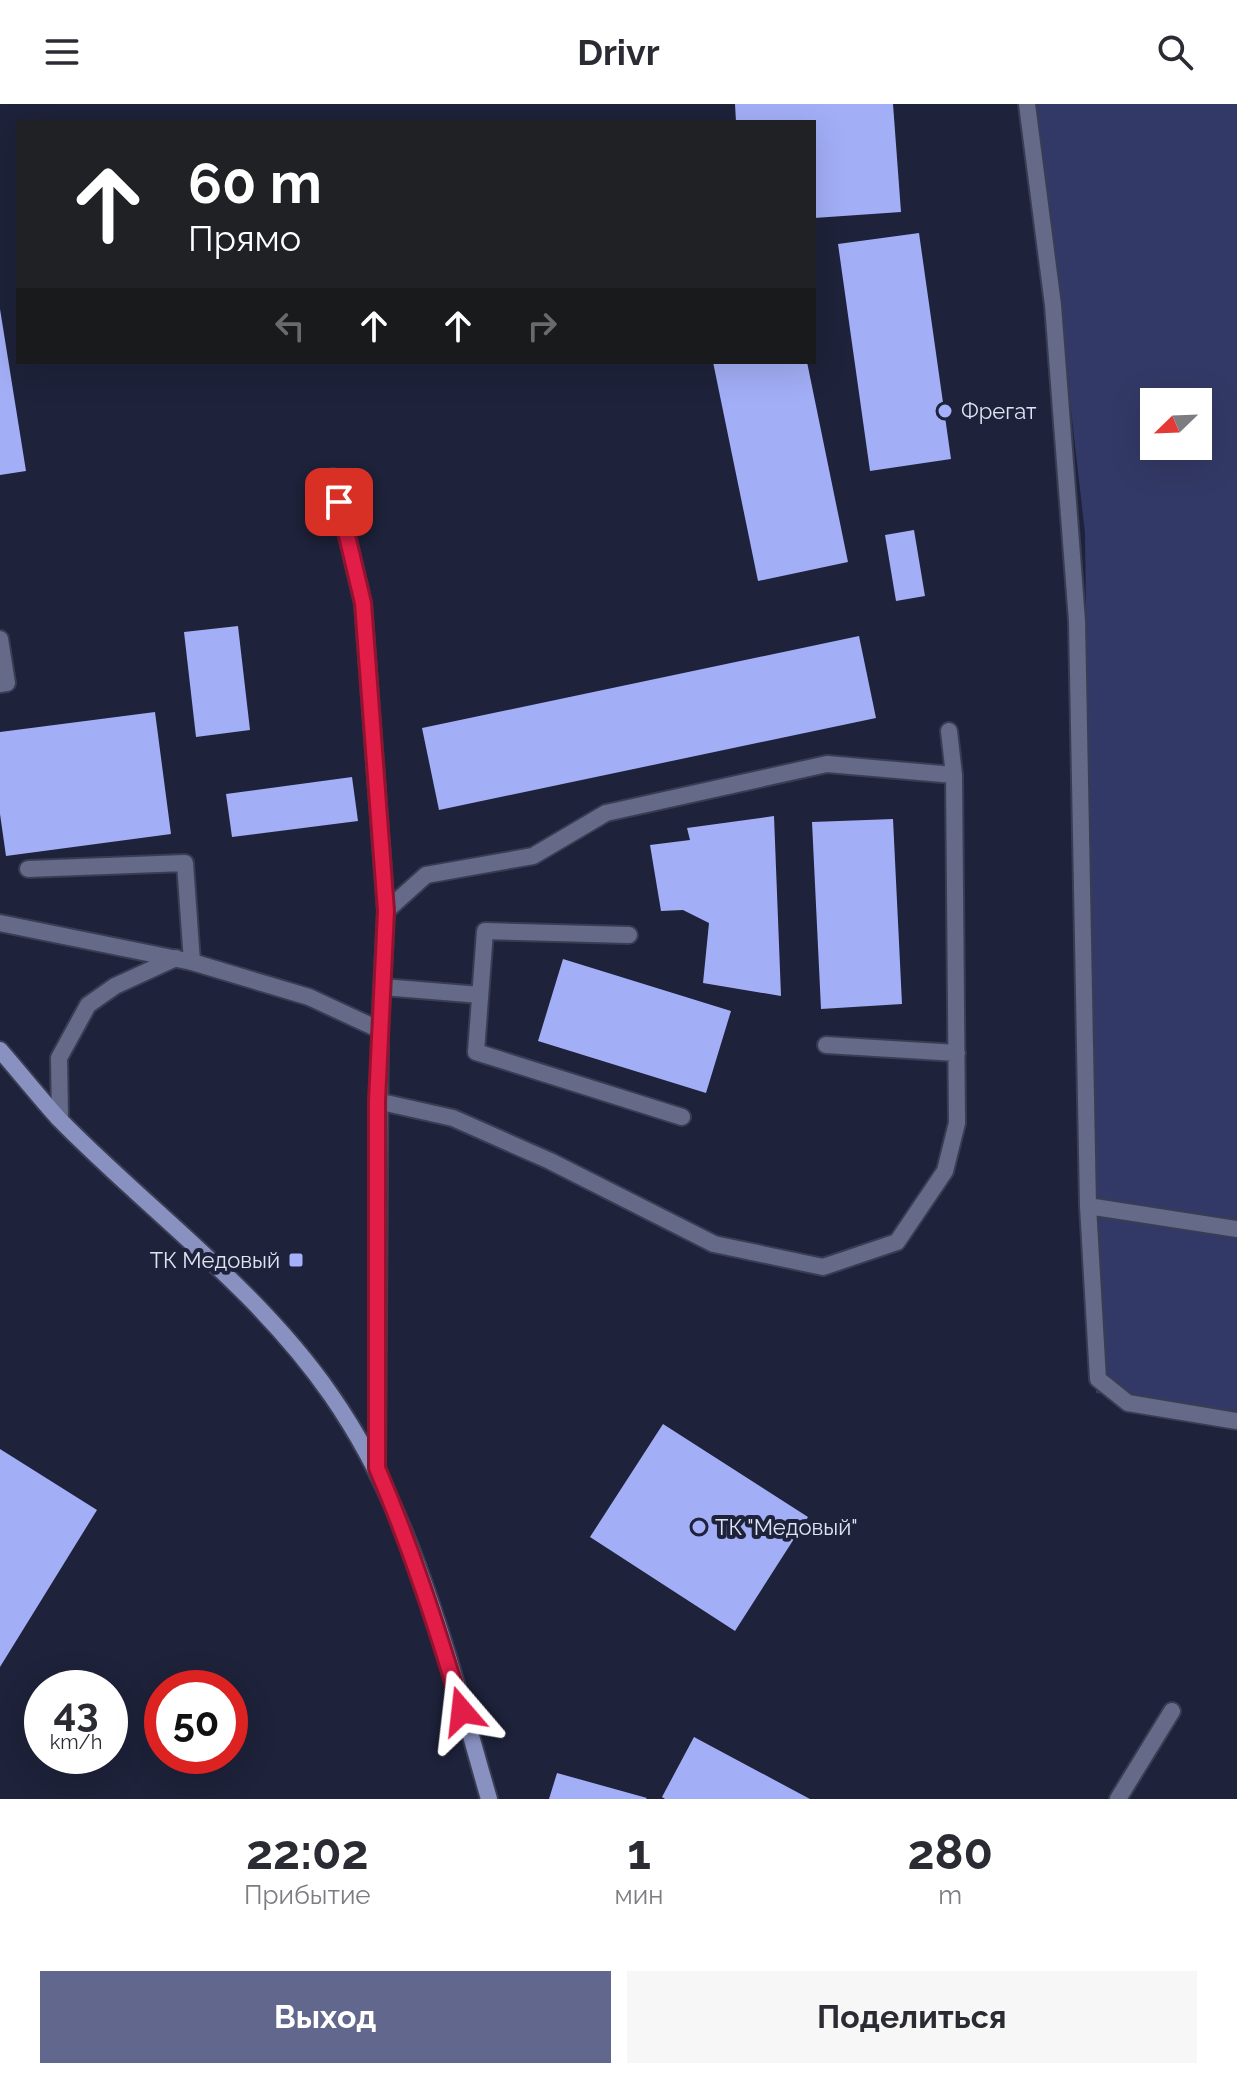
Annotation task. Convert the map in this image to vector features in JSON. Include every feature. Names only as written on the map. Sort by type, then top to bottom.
[{"type":"main road","points":[[0,1050],[60,1119],[275,1325],[330,1393],[377,1468],[401,1523],[432,1610],[489,1799]]},
{"type":"street","points":[[1027,104],[1053,305],[1077,621],[1088,1206],[1098,1379],[1128,1403],[1237,1421]]},
{"type":"street","points":[[333,477],[363,603],[386,911],[377,1101],[377,1468]]},
{"type":"street","points":[[0,639],[7,683],[0,684]]},
{"type":"street","points":[[377,1101],[453,1118],[550,1161],[714,1244],[823,1267],[897,1242],[945,1171],[957,1123],[954,775],[949,731]]},
{"type":"street","points":[[386,911],[426,875],[533,856],[606,813],[827,764],[954,775]]},
{"type":"street","points":[[28,869],[185,863],[184,960]]},
{"type":"street","points":[[0,923],[184,960],[309,997],[380,1030]]},
{"type":"street","points":[[629,935],[485,931],[476,1052],[682,1117]]},
{"type":"street","points":[[60,1119],[59,1058],[88,1005],[115,986],[184,960]]},
{"type":"street","points":[[383,987],[480,995]]},
{"type":"street","points":[[826,1045],[957,1053]]},
{"type":"street","points":[[1088,1206],[1237,1229]]},
{"type":"street","points":[[1118,1799],[1172,1711]]},
{"type":"shaded area","points":[[1036,104],[1237,104],[1237,1418],[1096,1393],[1085,533]]},
{"type":"building","points":[[735,104],[893,104],[901,212],[816,218],[816,120],[736,120]]},
{"type":"building","points":[[919,233],[951,459],[870,471],[838,244]]},
{"type":"building","points":[[0,309],[26,471],[0,475]]},
{"type":"building","points":[[713,364],[807,364],[848,562],[758,581]]},
{"type":"building","points":[[914,530],[925,596],[896,601],[885,535]]},
{"type":"building","points":[[238,626],[250,730],[196,737],[184,632]]},
{"type":"building","points":[[859,636],[876,718],[439,810],[422,728]]},
{"type":"building","points":[[155,712],[171,834],[6,856],[0,814],[0,732]]},
{"type":"building","points":[[352,777],[358,821],[232,837],[226,794]]},
{"type":"building","points":[[774,816],[781,996],[703,983],[709,923],[683,910],[661,911],[650,845],[690,840],[687,828]]},
{"type":"building","points":[[893,819],[902,1004],[821,1009],[812,822]]},
{"type":"building","points":[[563,959],[731,1011],[706,1093],[538,1041]]},
{"type":"building","name":"ТК \"Медовый\"","points":[[663,1424],[808,1517],[735,1631],[590,1537]]},
{"type":"building","points":[[0,1449],[97,1510],[0,1667]]},
{"type":"building","points":[[694,1737],[810,1799],[665,1799],[662,1797]]},
{"type":"building","points":[[557,1773],[647,1798],[549,1799]]},
{"type":"place","name":"Фрегат","points":[[945,411]]},
{"type":"place","name":"ТК Медовый","points":[[296,1260]]},
{"type":"place","name":"ТК \"Медовый\"","points":[[699,1527]]},
{"type":"route","points":[[339,502],[363,603],[386,911],[377,1101],[377,1468],[401,1523],[432,1610],[462,1711]]}]
